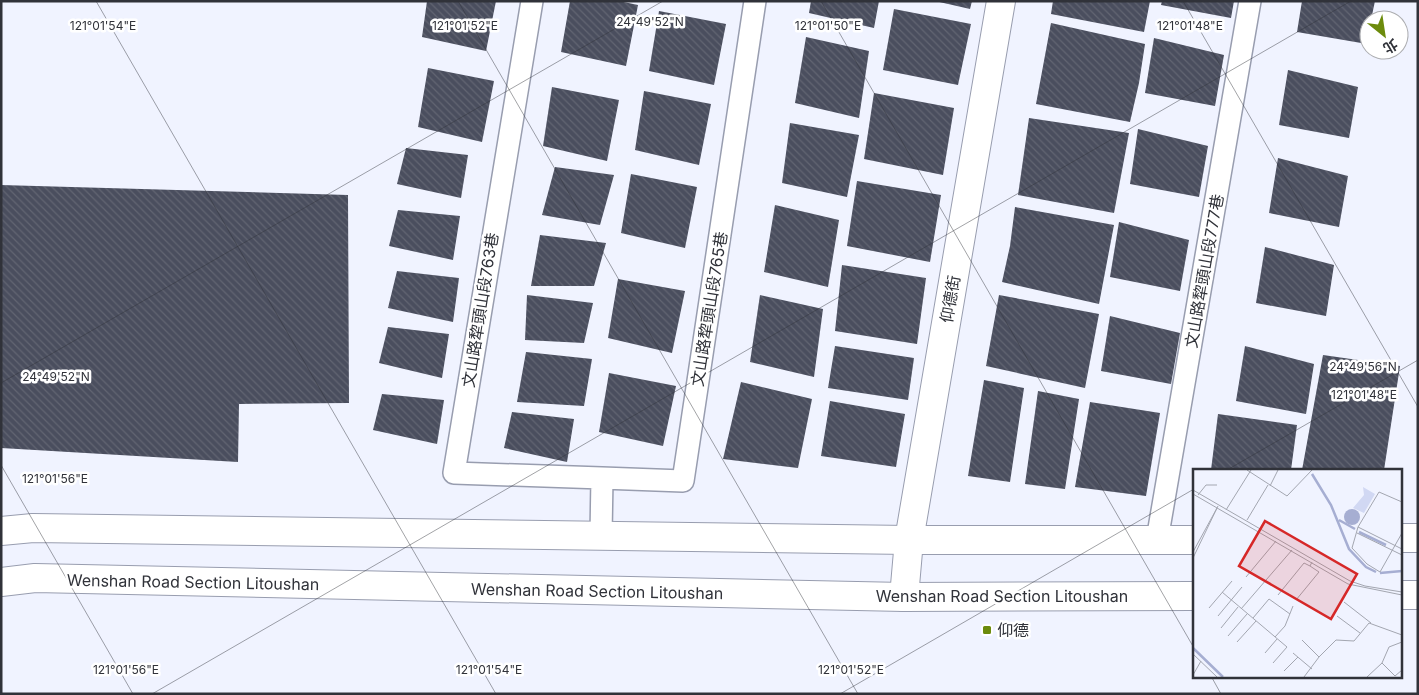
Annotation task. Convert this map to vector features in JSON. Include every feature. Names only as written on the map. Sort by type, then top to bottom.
[{"type":"main road","name":"仰德街","points":[[904,597],[909,540],[1001,1]]},
{"type":"main road","points":[[1,532],[33,528],[909,540],[1193,540]]},
{"type":"main road","points":[[1402,538],[1418,538]]},
{"type":"main road","name":"Wenshan Road Section Litoushan","points":[[1,582],[35,578],[904,597],[1193,596]]},
{"type":"main road","points":[[1402,595],[1418,595]]},
{"type":"lane","name":"文山路犂頭山段763巷","points":[[532,1],[454,473],[602,478]]},
{"type":"lane","name":"文山路犂頭山段765巷","points":[[602,478],[683,481],[755,1]]},
{"type":"lane","name":"文山路犂頭山段777巷","points":[[1157,540],[1250,1]]},
{"type":"lane","points":[[601,535],[602,478]]},
{"type":"building","points":[[427,1],[496,1],[486,51],[422,37]]},
{"type":"building","points":[[570,1],[619,1],[638,5],[626,66],[561,52]]},
{"type":"building","points":[[811,1],[879,1],[874,28],[809,13]]},
{"type":"building","points":[[935,1],[972,1],[970,9]]},
{"type":"building","points":[[1053,1],[1150,1],[1144,32],[1051,14]]},
{"type":"building","points":[[1162,1],[1234,1],[1231,18],[1161,5]]},
{"type":"building","points":[[1302,1],[1375,1],[1373,10],[1359,10],[1359,43],[1297,32]]},
{"type":"building","points":[[894,9],[971,24],[958,85],[883,70]]},
{"type":"building","points":[[659,11],[726,24],[714,85],[649,71]]},
{"type":"building","points":[[1051,23],[1145,44],[1130,122],[1036,104]]},
{"type":"building","points":[[806,37],[869,51],[859,118],[795,103]]},
{"type":"building","points":[[1154,38],[1224,55],[1215,106],[1145,93]]},
{"type":"building","points":[[428,68],[494,81],[482,142],[418,127]]},
{"type":"building","points":[[1288,70],[1358,87],[1349,138],[1279,125]]},
{"type":"building","points":[[552,87],[619,100],[607,161],[543,146]]},
{"type":"building","points":[[644,91],[711,104],[699,165],[635,150]]},
{"type":"building","points":[[874,93],[954,108],[943,175],[864,159]]},
{"type":"building","points":[[1029,118],[1129,133],[1114,213],[1018,195]]},
{"type":"building","points":[[790,123],[859,135],[847,197],[782,183]]},
{"type":"building","points":[[1138,129],[1208,146],[1199,197],[1130,184]]},
{"type":"building","points":[[406,148],[468,155],[461,198],[397,184]]},
{"type":"building","points":[[1278,158],[1348,176],[1339,227],[1269,213]]},
{"type":"building","points":[[555,167],[614,175],[600,225],[542,215]]},
{"type":"building","points":[[631,174],[697,187],[685,248],[621,233]]},
{"type":"building","points":[[857,181],[941,195],[930,262],[847,246]]},
{"type":"building","points":[[1,185],[348,195],[349,403],[239,404],[238,462],[1,448]]},
{"type":"building","points":[[775,205],[839,220],[828,287],[764,272]]},
{"type":"building","points":[[1015,207],[1114,225],[1099,304],[1002,282],[1010,246]]},
{"type":"building","points":[[398,210],[460,216],[453,260],[389,246]]},
{"type":"building","points":[[1119,222],[1189,240],[1180,291],[1110,277]]},
{"type":"building","points":[[540,235],[606,243],[594,286],[531,286]]},
{"type":"building","points":[[1265,247],[1334,265],[1326,316],[1256,303]]},
{"type":"building","points":[[842,265],[926,278],[917,344],[835,331]]},
{"type":"building","points":[[397,271],[459,278],[453,322],[388,308]]},
{"type":"building","points":[[618,279],[685,291],[672,353],[608,338]]},
{"type":"building","points":[[527,295],[593,303],[584,343],[525,340]]},
{"type":"building","points":[[760,295],[823,309],[814,377],[750,362]]},
{"type":"building","points":[[999,295],[1099,314],[1085,388],[986,366]]},
{"type":"building","points":[[1110,316],[1180,333],[1171,384],[1101,371]]},
{"type":"building","points":[[388,327],[449,334],[442,378],[379,363]]},
{"type":"building","points":[[835,346],[914,358],[908,400],[828,388]]},
{"type":"building","points":[[1245,346],[1314,364],[1306,414],[1236,401]]},
{"type":"building","points":[[526,352],[592,359],[584,406],[517,402]]},
{"type":"building","points":[[1323,355],[1400,366],[1384,469],[1302,469]]},
{"type":"building","points":[[609,373],[676,386],[663,446],[599,432]]},
{"type":"building","points":[[984,380],[1024,388],[1010,482],[968,476]]},
{"type":"building","points":[[741,382],[812,399],[798,468],[723,459]]},
{"type":"building","points":[[1038,391],[1079,399],[1065,489],[1025,484]]},
{"type":"building","points":[[382,394],[444,400],[437,444],[373,430]]},
{"type":"building","points":[[830,401],[905,414],[896,467],[821,456]]},
{"type":"building","points":[[1090,402],[1160,413],[1146,496],[1075,487]]},
{"type":"building","points":[[512,412],[574,419],[567,462],[504,448]]},
{"type":"building","points":[[1218,414],[1297,425],[1291,469],[1211,469]]},
{"type":"place","name":"仰德","points":[[987,630]]}]
